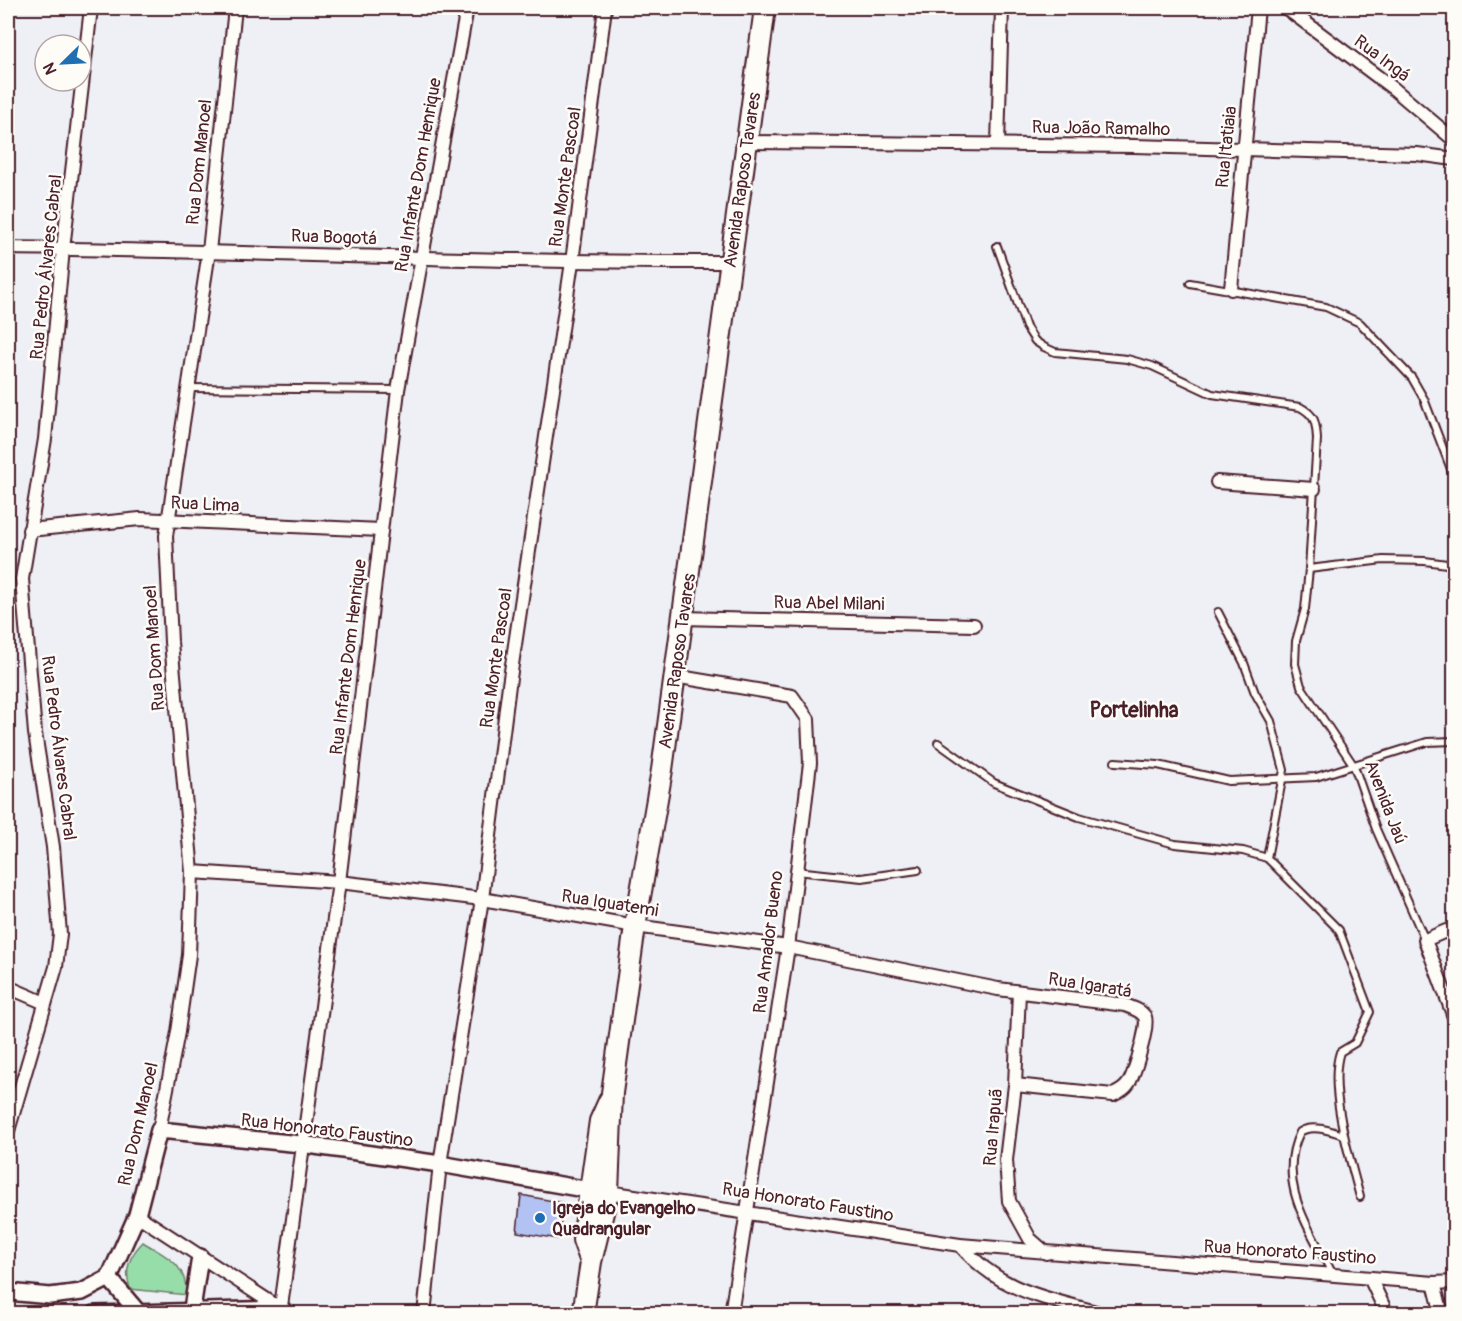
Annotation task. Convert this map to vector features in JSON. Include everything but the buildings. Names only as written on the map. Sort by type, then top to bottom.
[{"type":"main road","name":"Avenida Raposo Tavares","points":[[583,1314],[591,1262],[583,1239],[598,1192],[600,1121],[612,1093],[635,926],[662,770],[765,8]]},
{"type":"street","name":"Rua Pedro Álvares Cabral","points":[[8,1131],[56,967],[60,934],[53,848],[35,733],[22,579],[28,530],[45,439],[63,249],[91,8]]},
{"type":"street","name":"Rua Dom Manoel","points":[[110,1278],[137,1215],[159,1130],[178,1032],[189,955],[192,872],[171,642],[166,536],[187,388],[210,251],[235,8]]},
{"type":"street","name":"Rua Infante Dom Henrique","points":[[283,1312],[302,1144],[339,882],[398,390],[467,8]]},
{"type":"street","name":"Rua Monte Pascoal","points":[[424,1314],[440,1164],[483,899],[511,673],[572,262],[605,8]]},
{"type":"street","points":[[998,144],[1002,8]]},
{"type":"street","name":"Rua Itatiaia","points":[[1231,290],[1258,8]]},
{"type":"street","name":"Rua Ingá","points":[[1286,8],[1394,89],[1455,140]]},
{"type":"street","name":"Rua João Ramalho","points":[[747,142],[998,144],[1417,154],[1455,159]]},
{"type":"street","name":"Rua Bogotá","points":[[8,248],[210,251],[572,262],[731,262]]},
{"type":"street","points":[[1216,482],[1314,489]]},
{"type":"street","name":"Rua Lima","points":[[28,530],[140,519],[381,530]]},
{"type":"street","name":"Rua Abel Milani","points":[[682,618],[974,625]]},
{"type":"street","name":"Rua Amador Bueno","points":[[674,676],[792,696],[808,719],[810,763],[795,870],[788,947],[731,1314]]},
{"type":"street","name":"Rua Iguatemi","points":[[192,872],[339,882],[483,899],[635,926],[788,947],[1019,992]]},
{"type":"street","points":[[1425,940],[1446,931],[1455,933]]},
{"type":"street","name":"Avenida Jaú","points":[[1425,940],[1455,1017]]},
{"type":"street","points":[[8,987],[45,1003]]},
{"type":"street","name":"Rua Irapuã","points":[[1019,992],[1015,1085],[1006,1160],[1009,1201],[1030,1239],[1046,1253]]},
{"type":"street","name":"Rua Igaratá","points":[[1015,1085],[1113,1095],[1130,1082],[1146,1027],[1145,1018],[1140,1011],[1125,1005],[1019,992]]},
{"type":"street","name":"Rua Honorato Faustino","points":[[159,1130],[302,1144],[440,1164],[598,1192],[960,1245],[1434,1283],[1455,1282]]},
{"type":"street","points":[[137,1215],[283,1312]]},
{"type":"street","points":[[960,1245],[976,1264],[996,1279],[1032,1294],[1103,1314]]},
{"type":"street","points":[[192,1310],[200,1257]]},
{"type":"street","points":[[8,1292],[50,1296],[82,1292],[110,1278],[137,1311]]},
{"type":"street","points":[[1370,1278],[1387,1314]]},
{"type":"street","points":[[1434,1283],[1442,1314]]},
{"type":"street","points":[[95,1314],[192,1310],[283,1312]]},
{"type":"lane","name":"Avenida Jaú","points":[[998,246],[1026,327],[1035,341],[1044,347],[1055,352],[1127,359],[1165,370],[1212,394],[1293,406],[1311,413],[1316,420],[1317,439],[1309,569],[1305,609],[1296,641],[1295,664],[1301,686],[1354,766],[1376,829],[1425,940]]},
{"type":"lane","points":[[1190,283],[1326,307],[1360,323],[1412,378],[1424,399],[1455,477]]},
{"type":"lane","points":[[187,388],[398,390]]},
{"type":"lane","points":[[1309,569],[1383,560],[1455,565]]},
{"type":"lane","points":[[1218,612],[1244,663],[1255,693],[1271,721],[1284,770],[1267,858]]},
{"type":"lane","points":[[1115,762],[1158,765],[1229,781],[1316,777],[1426,742],[1455,741]]},
{"type":"lane","points":[[938,743],[993,783],[1079,817],[1175,844],[1243,851],[1267,858],[1339,930],[1370,1011],[1355,1043],[1340,1052],[1335,1067],[1344,1135],[1360,1197]]},
{"type":"lane","points":[[795,870],[862,878],[918,870]]},
{"type":"lane","points":[[1333,1275],[1295,1202],[1290,1169],[1300,1132],[1306,1128],[1316,1128],[1344,1135]]},
{"type":"green space","points":[[143,1242],[174,1262],[179,1268],[186,1284],[187,1295],[130,1289],[129,1264]]},
{"type":"place","name":"Igreja do Evangelho Quadrangular","points":[[540,1218]]},
{"type":"district","name":"Portelinha","points":[[1134,710]]}]
